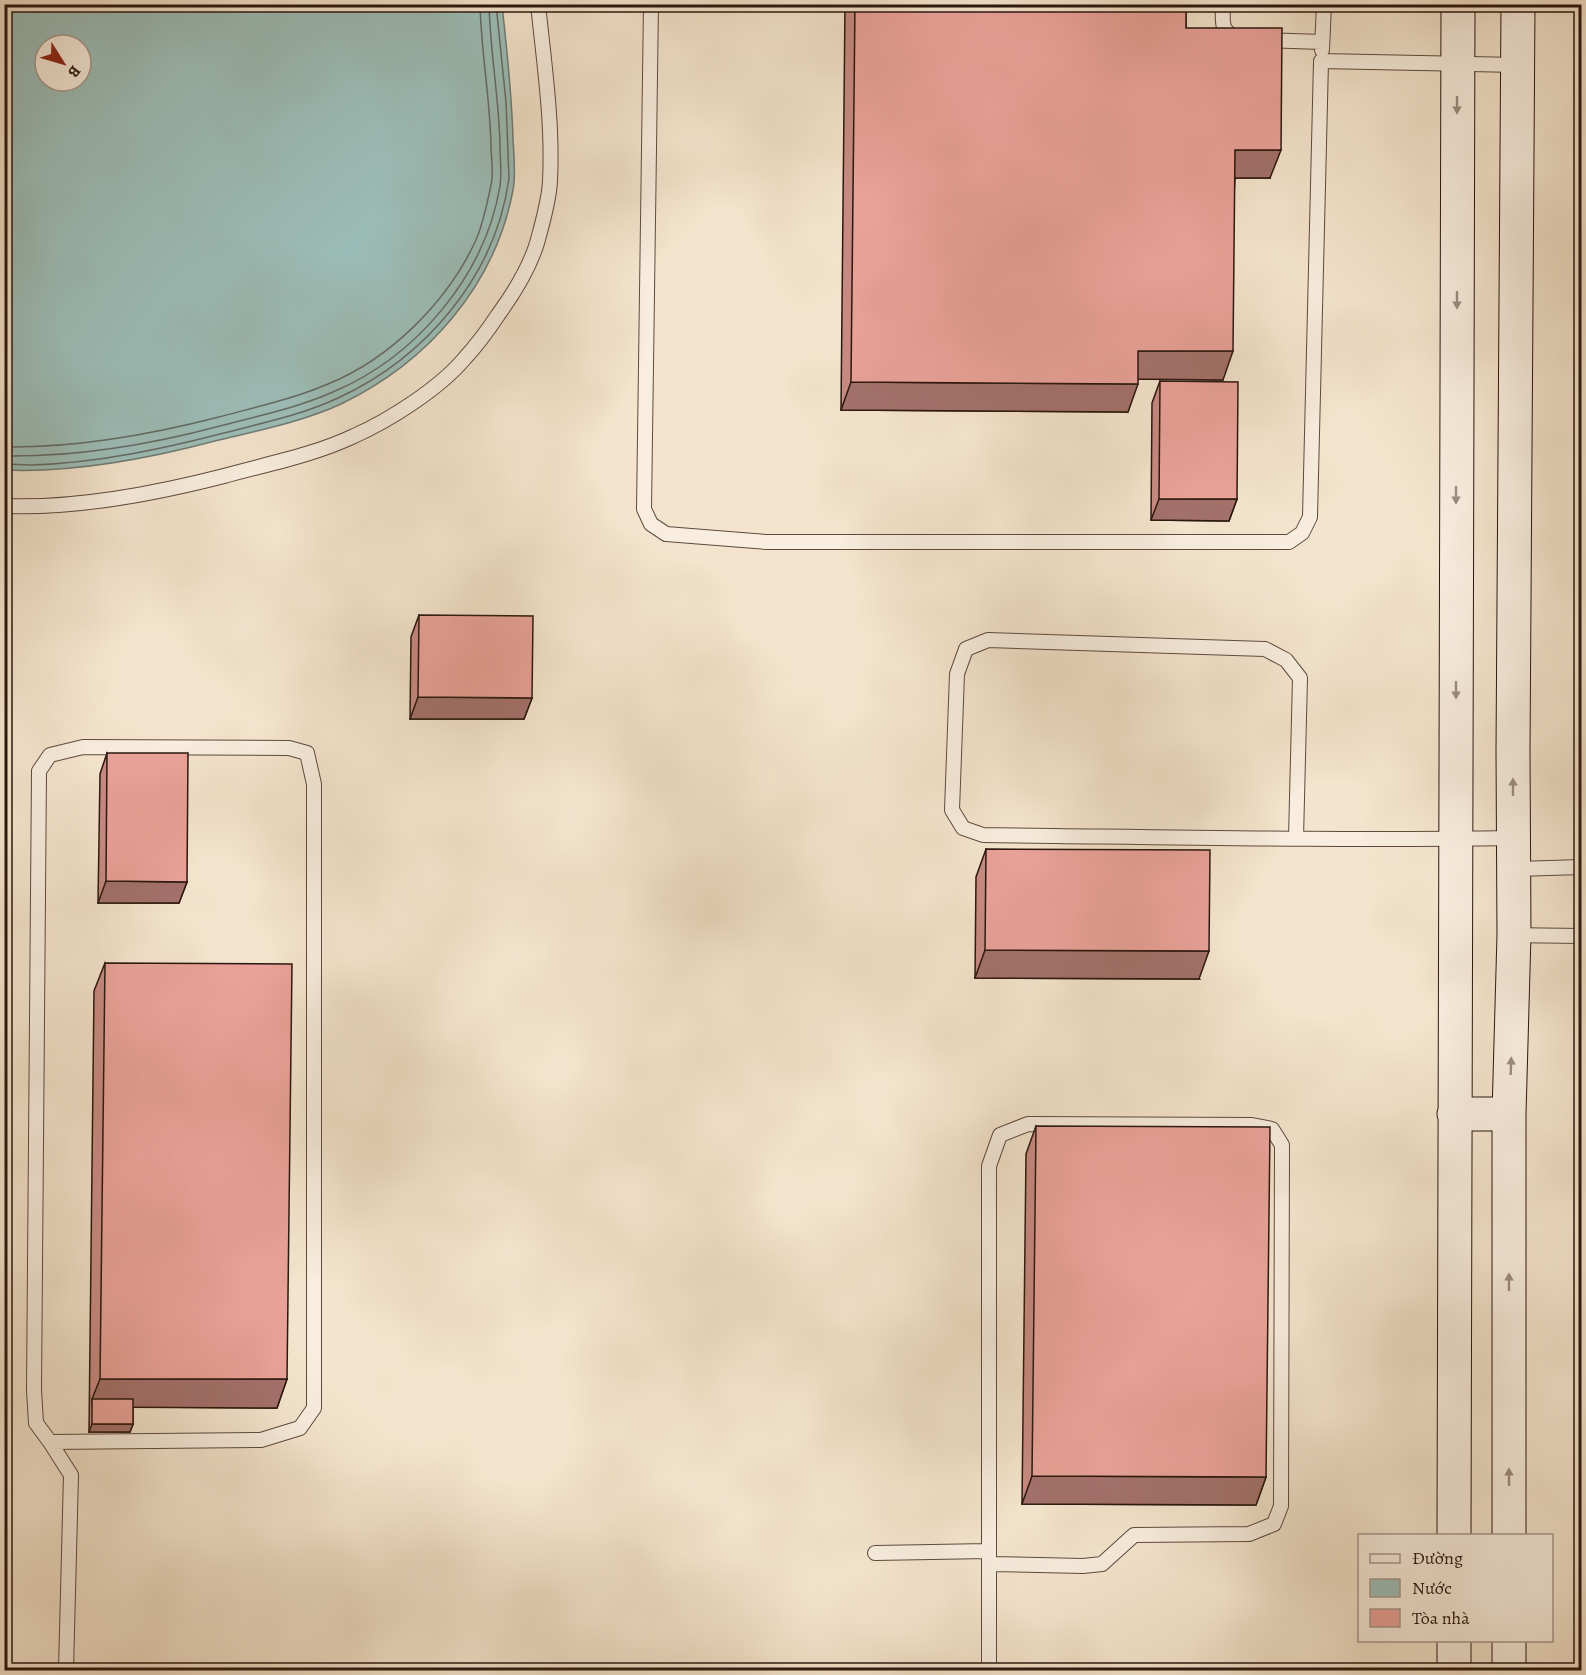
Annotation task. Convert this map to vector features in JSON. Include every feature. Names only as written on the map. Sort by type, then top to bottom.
[{"type":"street","points":[[1454,1534],[1458,4]]},
{"type":"street","points":[[1509,1534],[1509,1114],[1514,935],[1518,4]]},
{"type":"street","points":[[1454,1114],[1509,1114]]},
{"type":"street","points":[[1454,1642],[1454,1671]]},
{"type":"street","points":[[1509,1642],[1509,1671]]},
{"type":"lane","points":[[4,506],[32,507],[102,500],[177,487],[323,448],[354,436],[394,414],[464,360],[485,334],[527,268],[546,206],[550,181],[548,100],[538,4]]},
{"type":"lane","points":[[651,4],[644,509],[651,524],[666,534],[766,542],[1289,542],[1302,533],[1310,518],[1324,4]]},
{"type":"lane","points":[[1223,4],[1222,25],[1229,35],[1246,40],[1322,42]]},
{"type":"lane","points":[[1321,61],[1518,65]]},
{"type":"lane","points":[[1296,838],[1300,678],[1286,660],[1265,649],[987,640],[966,649],[957,674],[952,810],[963,828],[983,835],[1296,838],[1456,839],[1581,867]]},
{"type":"lane","points":[[50,1442],[261,1440],[300,1428],[314,1408],[314,784],[307,753],[289,748],[83,747],[50,755],[39,771],[34,1390],[36,1423],[71,1475],[66,1671]]},
{"type":"lane","points":[[1514,935],[1581,936]]},
{"type":"lane","points":[[874,1553],[988,1557],[1102,1564],[1134,1535],[1249,1534],[1274,1524],[1281,1506],[1282,1145],[1272,1129],[1252,1125],[1028,1124],[1000,1135],[989,1166],[988,1557],[989,1671]]},
{"type":"water","points":[[5,4],[502,5],[512,106],[513,190],[504,225],[491,258],[474,289],[429,343],[373,387],[341,404],[295,421],[163,454],[84,467],[5,470]]},
{"type":"building","points":[[855,4],[1186,4],[1186,28],[1282,28],[1281,150],[1235,150],[1233,351],[1138,351],[1138,384],[851,382]]},
{"type":"building","points":[[1160,381],[1238,382],[1237,499],[1159,499]]},
{"type":"building","points":[[419,615],[533,616],[532,698],[418,697]]},
{"type":"building","points":[[107,753],[188,753],[187,882],[106,881]]},
{"type":"building","points":[[986,849],[1210,850],[1209,951],[985,950]]},
{"type":"building","points":[[105,963],[292,964],[287,1379],[100,1379]]},
{"type":"building","points":[[1036,1126],[1270,1127],[1266,1477],[1032,1476]]},
{"type":"building","points":[[92,1399],[133,1399],[133,1424],[92,1424]]}]
